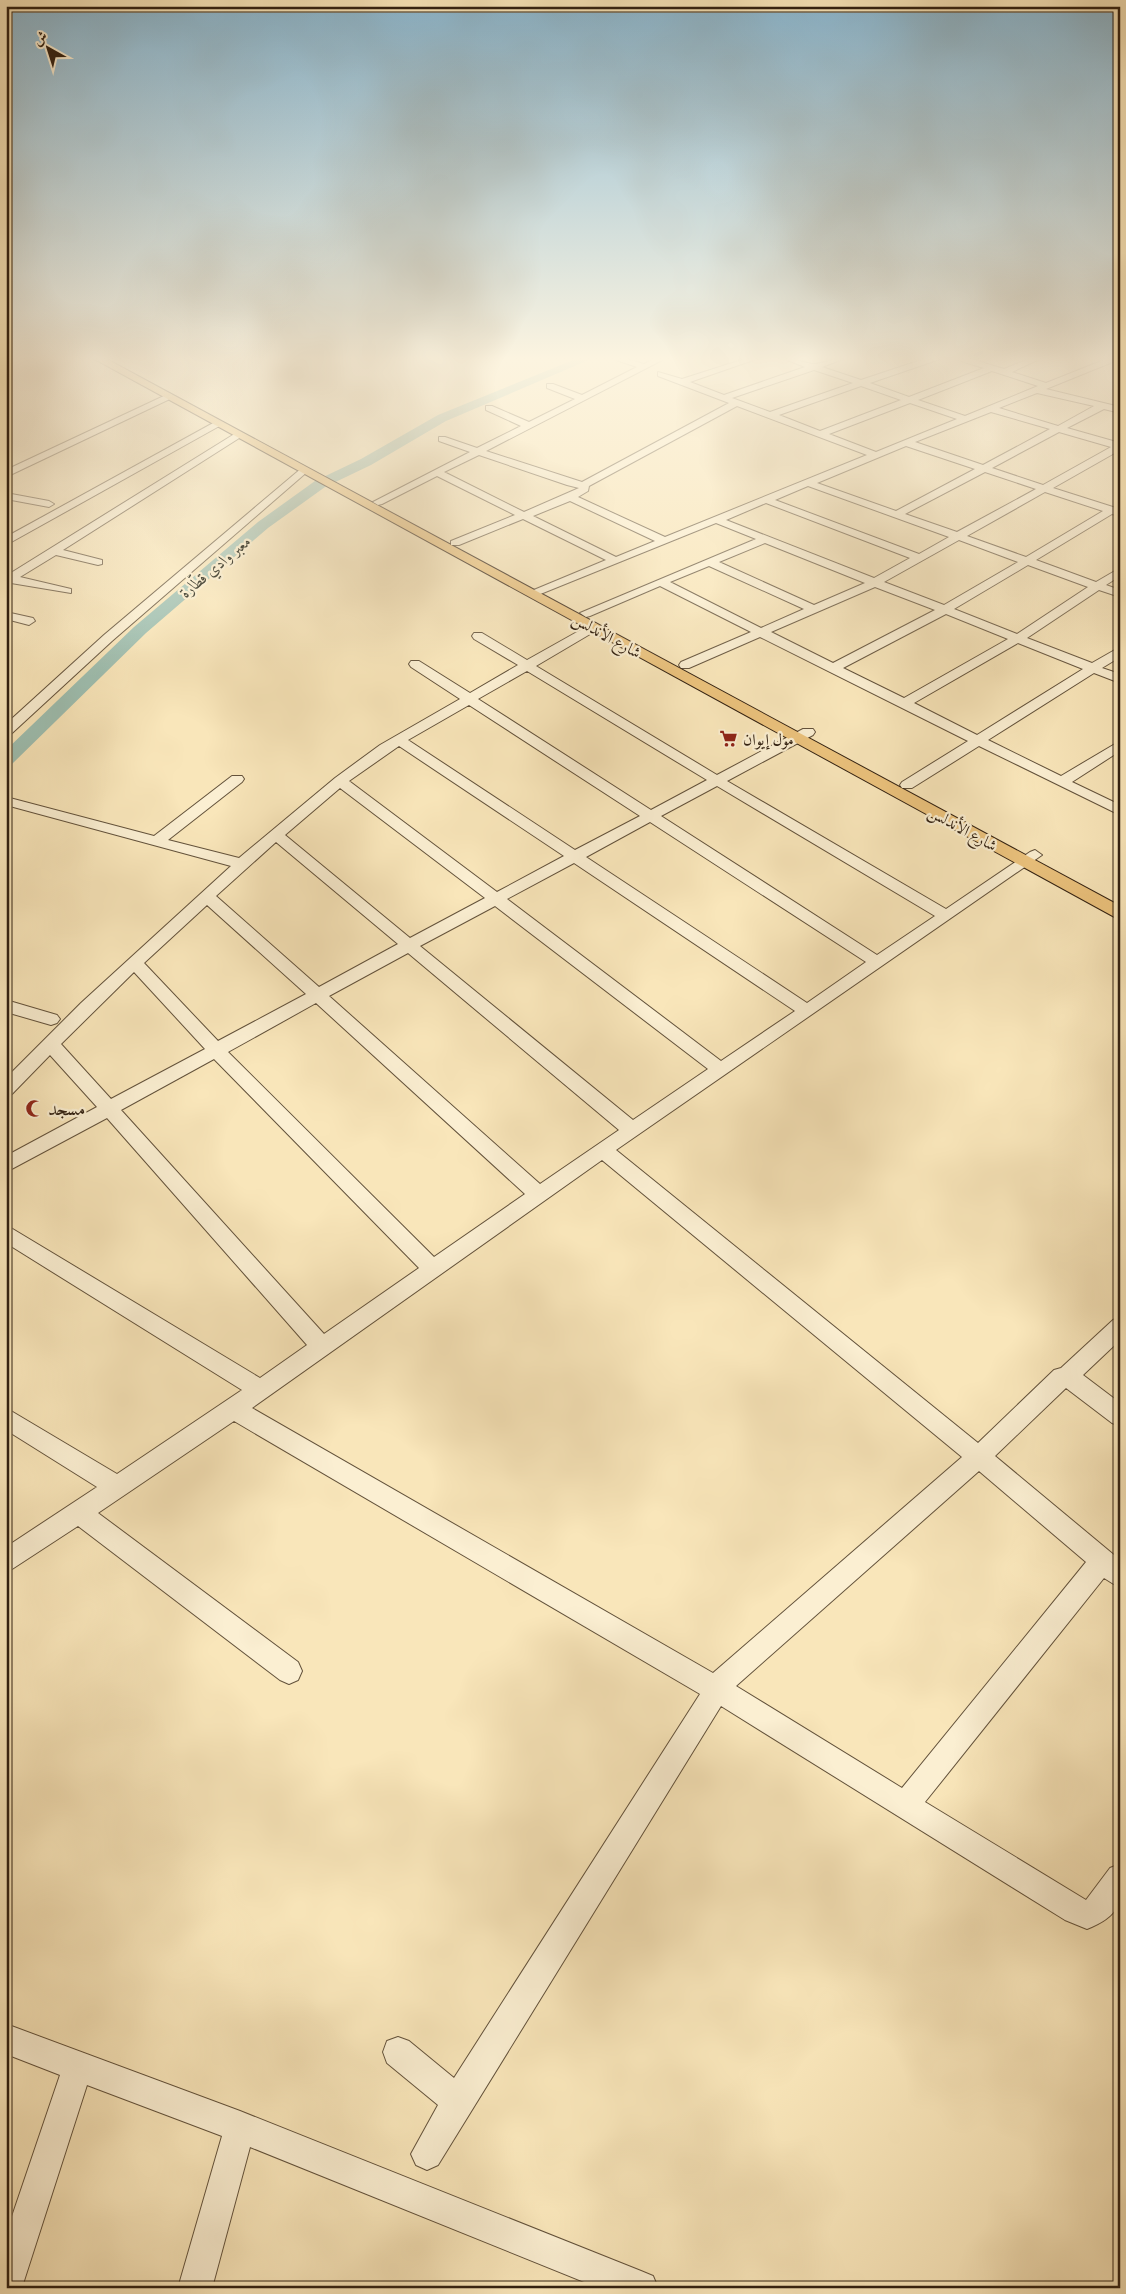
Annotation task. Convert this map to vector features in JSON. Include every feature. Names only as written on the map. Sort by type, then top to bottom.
[{"type":"main road","name":"شارع الأندلس","points":[[295,463],[378,502],[455,543],[538,592]]},
{"type":"main road","name":"شارع الأندلس","points":[[298,463],[1030,858],[1120,900]]},
{"type":"main road","name":"شارع الأندلس","points":[[590,620],[685,665],[802,735],[907,785],[1120,914]]},
{"type":"street","points":[[6,474],[29,463]]},
{"type":"street","points":[[6,542],[148,463]]},
{"type":"street","points":[[8,580],[194,463]]},
{"type":"street","points":[[378,502],[454,463]]},
{"type":"street","points":[[513,463],[571,483],[584,485],[625,463]]},
{"type":"street","points":[[538,592],[856,463]]},
{"type":"street","points":[[969,463],[1116,512]]},
{"type":"street","points":[[897,514],[993,463]]},
{"type":"street","points":[[685,665],[874,583],[1091,463]]},
{"type":"street","points":[[436,472],[616,561]]},
{"type":"street","points":[[6,731],[108,638],[323,477]]},
{"type":"street","points":[[808,483],[1120,594]]},
{"type":"street","points":[[455,543],[570,497],[584,489],[584,485]]},
{"type":"street","points":[[6,496],[49,504]]},
{"type":"street","points":[[570,497],[665,541]]},
{"type":"street","points":[[766,500],[920,558]]},
{"type":"street","points":[[833,668],[945,610],[1027,561],[1116,512]]},
{"type":"street","points":[[717,520],[1120,678]]},
{"type":"street","points":[[6,1089],[135,963],[207,896],[340,781],[399,740],[525,666],[590,620],[660,582],[765,539]]},
{"type":"street","points":[[54,551],[98,562]]},
{"type":"street","points":[[710,562],[814,609]]},
{"type":"street","points":[[905,704],[1017,639],[1120,570]]},
{"type":"street","points":[[8,580],[67,591]]},
{"type":"street","points":[[660,582],[1120,811]]},
{"type":"street","points":[[6,615],[29,621]]},
{"type":"street","points":[[478,636],[525,666],[945,915]]},
{"type":"street","points":[[907,785],[1120,651]]},
{"type":"street","points":[[415,664],[468,700],[877,962]]},
{"type":"street","points":[[6,1165],[410,944],[802,735]]},
{"type":"street","points":[[399,740],[806,1010]]},
{"type":"street","points":[[1062,782],[1120,745]]},
{"type":"street","points":[[157,841],[237,779]]},
{"type":"street","points":[[340,781],[720,1069]]},
{"type":"street","points":[[6,801],[242,864]]},
{"type":"street","points":[[276,835],[410,944],[632,1130]]},
{"type":"street","points":[[6,1561],[261,1390],[720,1069],[1030,858]]},
{"type":"street","points":[[207,896],[538,1195]]},
{"type":"street","points":[[135,963],[216,1050],[433,1269]]},
{"type":"street","points":[[6,1006],[51,1019]]},
{"type":"street","points":[[51,1044],[322,1347]]},
{"type":"street","points":[[603,1150],[979,1457],[1111,1568],[904,1806]]},
{"type":"street","points":[[6,1232],[261,1390]]},
{"type":"street","points":[[426,2154],[709,1703],[715,1688],[979,1457],[1062,1377],[1067,1376],[1120,1326]]},
{"type":"street","points":[[1067,1376],[1120,1416]]},
{"type":"street","points":[[233,1409],[715,1688],[904,1806],[1087,1915],[1098,1909],[1120,1878]]},
{"type":"street","points":[[6,1418],[118,1487]]},
{"type":"street","points":[[78,1512],[289,1671]]},
{"type":"street","points":[[6,2040],[240,2127],[641,2288]]},
{"type":"street","points":[[398,2052],[458,2101]]},
{"type":"street","points":[[6,2284],[78,2066]]},
{"type":"street","points":[[195,2288],[240,2127]]},
{"type":"waterway","name":"معبر وادي قطّارة","points":[[6,760],[140,630],[263,525],[320,484],[364,463]]},
{"type":"place","name":"مول إيوان","points":[[729,739]]},
{"type":"place","name":"مسجد","points":[[34,1108]]}]
